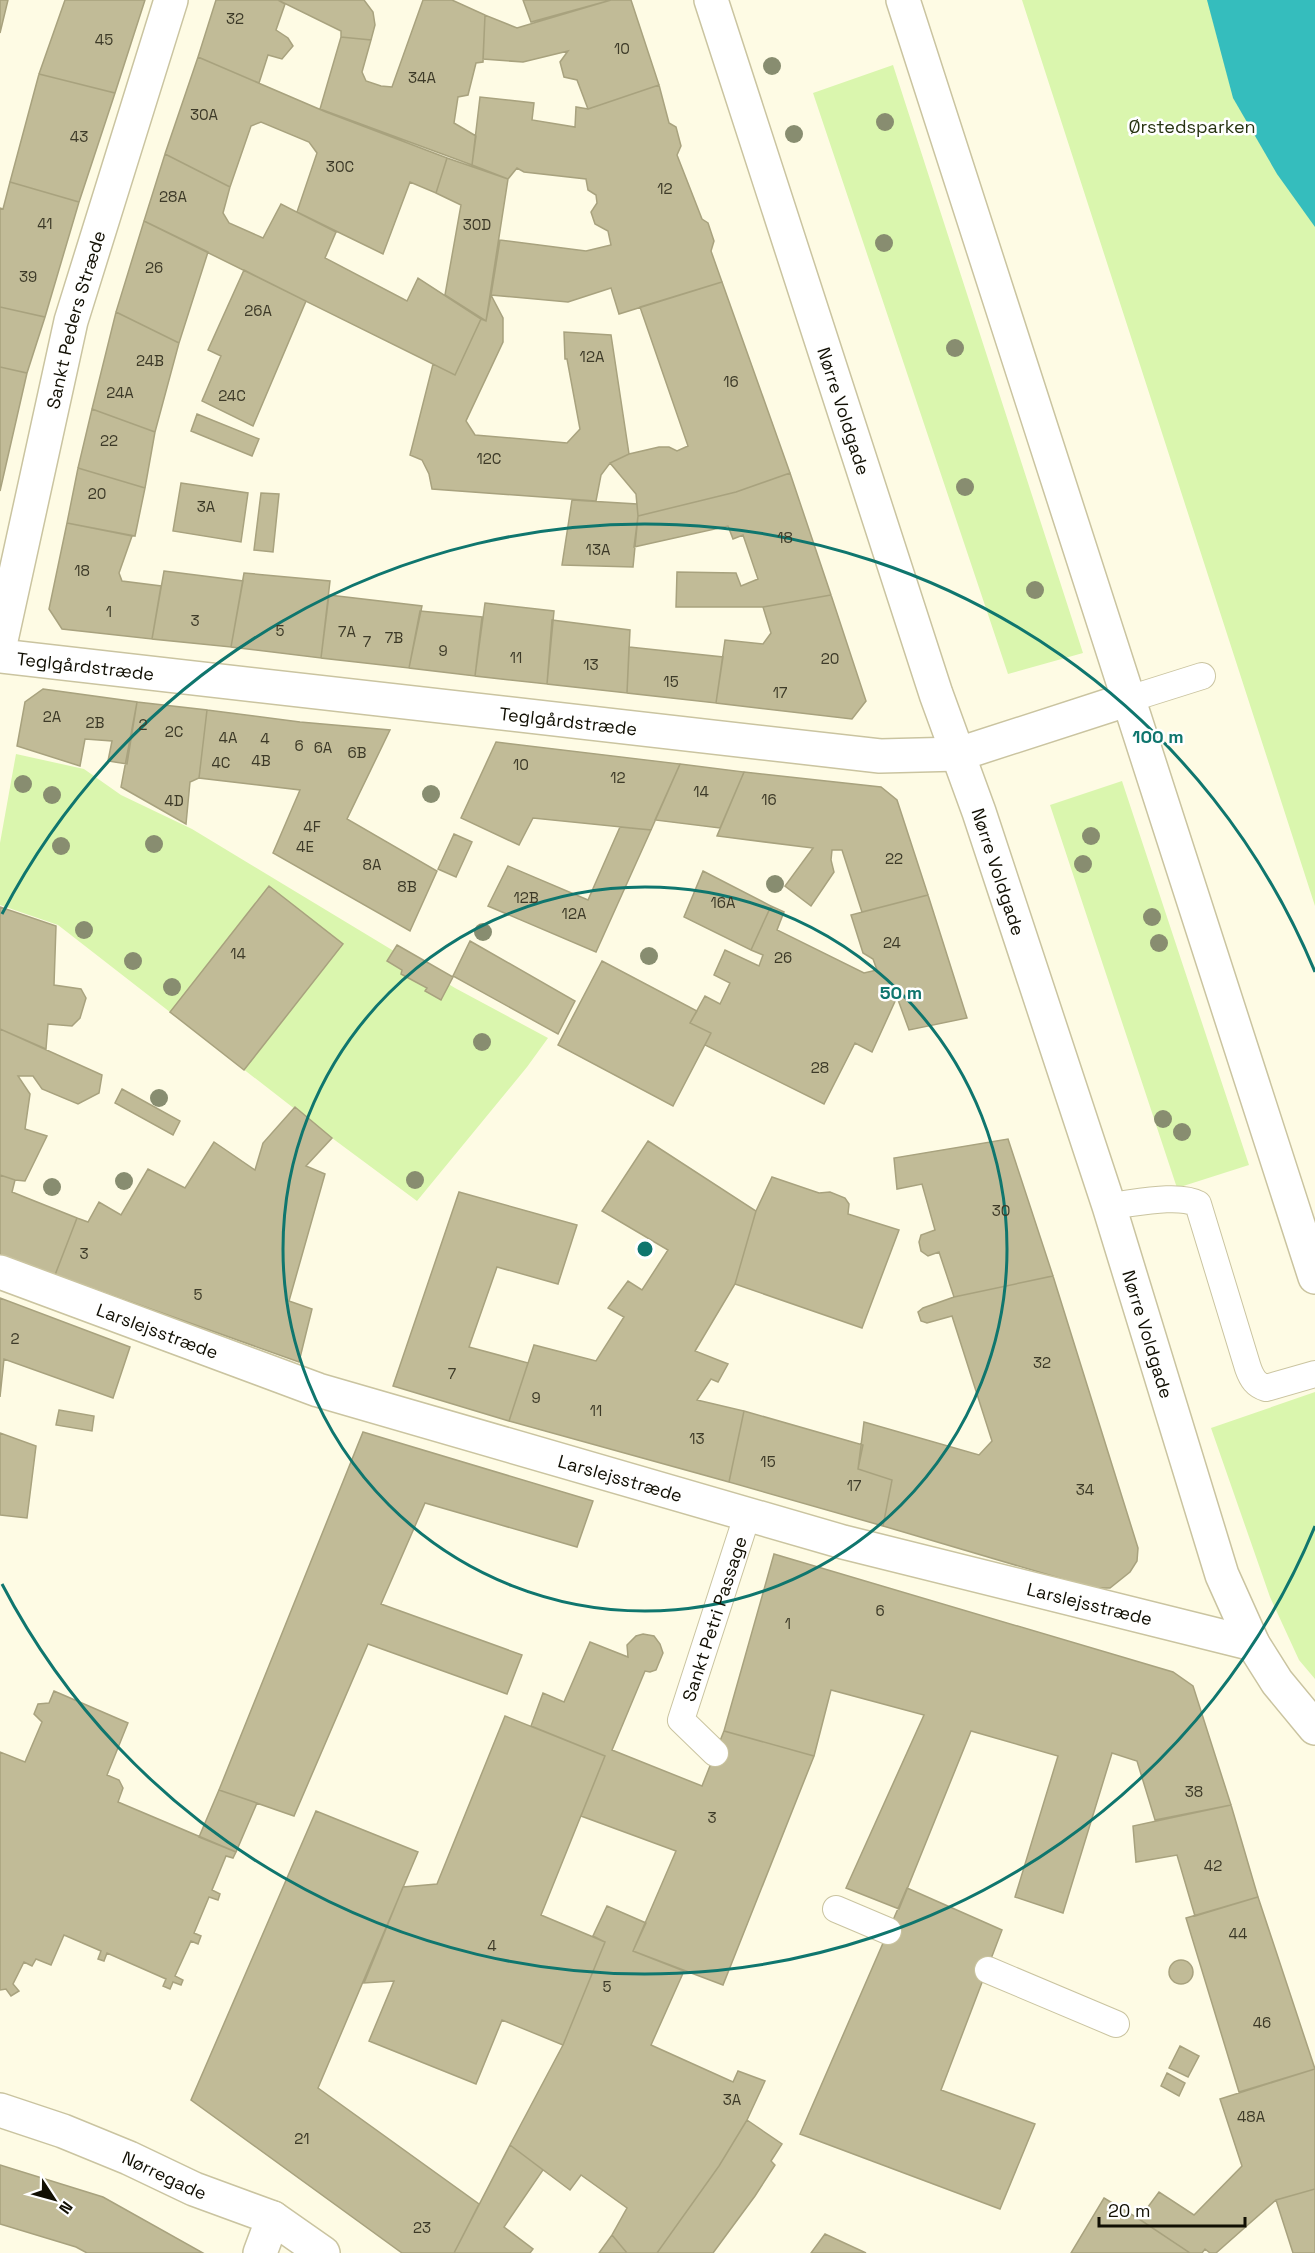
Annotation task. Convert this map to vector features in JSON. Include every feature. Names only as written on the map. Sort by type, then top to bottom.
[{"type":"street","name":"Sankt Peders Stræde","points":[[0,645],[71,321],[171,0]]},
{"type":"street","name":"Nørre Voldgade","points":[[711,0],[929,671],[959,754],[1109,1206],[1222,1575],[1253,1644],[1277,1682],[1315,1728]]},
{"type":"street","points":[[903,0],[1315,1277]]},
{"type":"street","name":"Teglgårdstræde","points":[[0,656],[880,756],[959,754],[1129,699]]},
{"type":"street","name":"Larslejsstræde","points":[[0,1272],[318,1390],[747,1516],[1253,1644]]},
{"type":"street","name":"Nørregade","points":[[0,2110],[63,2131],[129,2158],[194,2189],[273,2218],[323,2253]]},
{"type":"street","points":[[260,2253],[273,2218]]},
{"type":"lane","points":[[1129,699],[1202,676]]},
{"type":"lane","points":[[1109,1206],[1174,1200],[1192,1201],[1198,1204],[1254,1381],[1266,1388],[1315,1374]]},
{"type":"lane","name":"Sankt Petri Passage","points":[[715,1753],[681,1720],[747,1516]]},
{"type":"lane","points":[[836,1910],[888,1931]]},
{"type":"lane","points":[[988,1970],[1116,2024]]},
{"type":"green space","name":"Ørstedsparken","points":[[1022,0],[1315,0],[1315,906]]},
{"type":"green space","points":[[893,65],[1083,653],[1008,674],[813,93]]},
{"type":"green space","points":[[16,754],[84,769],[121,795],[192,829],[455,988],[548,1038],[417,1201],[332,1138],[58,925],[0,905],[0,843]]},
{"type":"green space","points":[[1122,781],[1249,1165],[1177,1188],[1050,805]]},
{"type":"green space","points":[[1315,1392],[1315,1679],[1299,1660],[1270,1597],[1211,1428]]},
{"type":"water","points":[[1207,0],[1315,0],[1315,227],[1277,174],[1233,98]]},
{"type":"building","points":[[0,0],[8,0],[0,33]]},
{"type":"building","points":[[65,0],[145,0],[115,93],[39,74]]},
{"type":"building","points":[[216,0],[278,0],[285,4],[276,30],[288,38],[293,46],[282,59],[268,55],[259,83],[198,57]]},
{"type":"building","points":[[278,0],[364,0],[373,12],[375,25],[371,40],[341,37],[341,31]]},
{"type":"building","points":[[423,0],[452,0],[485,15],[483,62],[476,63],[468,95],[458,97],[454,123],[476,136],[472,165],[320,109],[341,37],[371,40],[362,72],[366,81],[392,87]]},
{"type":"building","points":[[523,0],[611,0],[531,22]]},
{"type":"building","points":[[611,0],[631,0],[659,85],[588,109],[577,80],[564,77],[560,62],[568,51],[523,62],[483,59],[485,15],[517,28]]},
{"type":"building","points":[[198,57],[326,112],[447,158],[436,193],[410,182],[383,254],[297,212],[317,153],[309,142],[261,122],[251,126],[230,187],[165,154]]},
{"type":"building","points":[[39,74],[115,93],[79,202],[10,182]]},
{"type":"building","points":[[659,85],[669,123],[676,127],[681,146],[677,155],[702,219],[708,223],[714,241],[711,251],[722,282],[619,314],[611,288],[568,302],[491,295],[500,240],[586,251],[611,245],[608,231],[595,224],[591,212],[597,203],[596,195],[588,190],[586,179],[524,172],[517,168],[508,179],[472,165],[480,97],[534,103],[532,120],[575,127],[576,107],[588,109]]},
{"type":"building","points":[[165,154],[230,187],[223,213],[229,223],[263,238],[281,204],[336,232],[325,258],[407,301],[418,278],[481,319],[455,375],[144,221]]},
{"type":"building","points":[[447,158],[508,179],[486,321],[445,295],[461,205],[436,193]]},
{"type":"building","points":[[10,182],[79,202],[45,317],[0,307],[0,208],[3,209]]},
{"type":"building","points":[[144,221],[208,252],[179,343],[116,312]]},
{"type":"building","points":[[244,270],[306,301],[253,426],[202,401],[221,356],[208,350]]},
{"type":"building","points":[[722,282],[790,473],[736,492],[638,516],[636,494],[610,463],[629,454],[659,447],[669,447],[677,451],[688,446],[640,307]]},
{"type":"building","points":[[491,295],[503,318],[503,342],[466,421],[475,435],[567,443],[580,429],[567,359],[565,359],[564,332],[611,335],[629,454],[610,463],[601,475],[596,501],[432,489],[429,474],[422,460],[410,455],[433,364],[455,375],[481,319],[486,321]]},
{"type":"building","points":[[0,307],[45,317],[27,373],[0,367]]},
{"type":"building","points":[[116,312],[179,343],[155,432],[92,409]]},
{"type":"building","points":[[0,367],[27,373],[0,491]]},
{"type":"building","points":[[92,409],[155,432],[145,488],[78,468]]},
{"type":"building","points":[[197,414],[259,439],[252,456],[191,431]]},
{"type":"building","points":[[78,468],[145,488],[135,536],[67,523]]},
{"type":"building","points":[[790,473],[831,595],[763,607],[676,607],[677,572],[736,573],[741,586],[758,579],[743,535],[733,539],[728,526],[634,547],[638,516],[736,492]]},
{"type":"building","points":[[181,483],[248,493],[241,542],[173,531]]},
{"type":"building","points":[[261,493],[279,494],[273,552],[254,550]]},
{"type":"building","points":[[572,500],[637,504],[633,567],[562,565]]},
{"type":"building","points":[[67,523],[132,536],[119,573],[122,581],[161,586],[152,639],[62,629],[49,609]]},
{"type":"building","points":[[164,571],[243,581],[231,647],[152,639]]},
{"type":"building","points":[[244,573],[330,581],[321,658],[231,647]]},
{"type":"building","points":[[329,595],[422,606],[409,668],[321,658]]},
{"type":"building","points":[[831,595],[866,701],[852,719],[716,703],[725,640],[763,644],[771,633],[763,607]]},
{"type":"building","points":[[485,603],[554,611],[547,684],[475,676]]},
{"type":"building","points":[[420,611],[482,617],[475,676],[409,668]]},
{"type":"building","points":[[552,620],[630,630],[627,693],[547,684]]},
{"type":"building","points":[[629,647],[723,657],[716,703],[627,693]]},
{"type":"building","points":[[43,689],[137,702],[127,764],[108,761],[112,741],[85,739],[80,766],[17,746],[25,702]]},
{"type":"building","points":[[137,702],[207,710],[199,778],[190,782],[186,824],[121,787]]},
{"type":"building","points":[[207,710],[300,722],[390,730],[347,819],[437,871],[410,931],[273,853],[300,790],[199,778]]},
{"type":"building","points":[[496,742],[680,764],[651,830],[533,818],[519,845],[461,818]]},
{"type":"building","points":[[680,764],[744,772],[720,828],[655,820]]},
{"type":"building","points":[[744,772],[881,787],[897,800],[928,895],[862,912],[842,850],[832,850],[831,860],[834,872],[811,906],[785,886],[813,848],[717,836]]},
{"type":"building","points":[[620,827],[651,830],[596,952],[488,906],[508,866],[588,900]]},
{"type":"building","points":[[454,834],[472,842],[456,877],[438,869]]},
{"type":"building","points":[[703,871],[771,906],[751,950],[684,917]]},
{"type":"building","points":[[269,886],[343,944],[244,1070],[170,1012]]},
{"type":"building","points":[[928,895],[967,1018],[909,1030],[897,997],[872,1052],[855,1043],[824,1104],[705,1045],[711,1033],[690,1023],[705,996],[720,1004],[730,983],[714,975],[725,950],[759,966],[763,955],[751,950],[771,906],[784,912],[777,930],[864,973],[877,970],[873,959],[863,953],[851,915]]},
{"type":"building","points":[[0,907],[56,926],[54,985],[81,989],[86,998],[80,1018],[72,1026],[48,1024],[46,1049],[0,1029]]},
{"type":"building","points":[[470,941],[575,1001],[558,1034],[453,976]]},
{"type":"building","points":[[397,945],[453,977],[441,1000],[425,991],[427,988],[401,974],[402,970],[387,961]]},
{"type":"building","points":[[602,961],[697,1011],[690,1023],[711,1033],[673,1106],[558,1045]]},
{"type":"building","points":[[0,1029],[102,1075],[99,1093],[78,1104],[42,1089],[33,1076],[18,1076],[30,1094],[25,1129],[47,1136],[25,1181],[0,1175]]},
{"type":"building","points":[[122,1089],[180,1121],[173,1135],[115,1103]]},
{"type":"building","points":[[295,1107],[332,1138],[306,1166],[325,1174],[289,1301],[312,1309],[299,1362],[55,1275],[77,1218],[88,1222],[99,1202],[121,1215],[148,1169],[185,1188],[214,1142],[255,1170],[263,1143]]},
{"type":"building","points":[[1008,1139],[1053,1276],[954,1297],[939,1252],[928,1256],[921,1251],[919,1242],[921,1235],[935,1230],[922,1184],[897,1189],[894,1158]]},
{"type":"building","points":[[648,1141],[756,1211],[735,1284],[695,1351],[728,1364],[718,1382],[711,1379],[697,1400],[744,1411],[729,1482],[509,1421],[534,1345],[596,1361],[624,1317],[608,1308],[628,1281],[642,1290],[668,1250],[602,1211]]},
{"type":"building","points":[[0,1175],[15,1180],[12,1192],[77,1218],[55,1275],[0,1255]]},
{"type":"building","points":[[772,1177],[819,1193],[830,1192],[845,1198],[849,1204],[848,1214],[899,1230],[862,1328],[735,1284],[756,1211]]},
{"type":"building","points":[[459,1192],[577,1225],[558,1284],[497,1267],[469,1347],[528,1363],[509,1421],[393,1386]]},
{"type":"building","points":[[1053,1276],[1138,1548],[1137,1561],[1130,1572],[1110,1588],[1093,1588],[883,1526],[892,1480],[858,1469],[864,1422],[979,1455],[992,1441],[952,1316],[927,1323],[921,1321],[918,1312],[954,1297]]},
{"type":"building","points":[[0,1298],[130,1347],[113,1398],[4,1359],[0,1397]]},
{"type":"building","points":[[59,1410],[94,1416],[92,1431],[56,1425]]},
{"type":"building","points":[[744,1411],[863,1445],[858,1469],[892,1480],[883,1526],[729,1482]]},
{"type":"building","points":[[363,1432],[593,1501],[577,1547],[425,1503],[381,1604],[522,1655],[507,1694],[368,1644],[294,1816],[219,1790]]},
{"type":"building","points":[[0,1433],[36,1446],[27,1518],[0,1515]]},
{"type":"building","points":[[774,1554],[1173,1672],[1193,1686],[1231,1805],[1155,1820],[1137,1761],[1112,1753],[1063,1913],[1015,1897],[1058,1756],[971,1731],[899,1909],[846,1888],[924,1715],[831,1690],[814,1756],[724,1731]]},
{"type":"building","points":[[643,1634],[654,1636],[663,1653],[656,1670],[645,1671],[612,1750],[702,1786],[724,1731],[814,1756],[723,1985],[633,1951],[676,1851],[581,1816],[605,1756],[531,1726],[543,1693],[564,1702],[590,1642],[628,1657],[627,1645],[636,1636]]},
{"type":"building","points":[[54,1691],[128,1723],[107,1775],[119,1780],[123,1788],[118,1802],[236,1852],[233,1858],[226,1856],[212,1890],[220,1894],[218,1900],[209,1897],[194,1933],[201,1936],[198,1944],[191,1941],[175,1976],[183,1980],[181,1985],[173,1982],[170,1989],[163,1986],[166,1979],[107,1953],[104,1961],[98,1959],[101,1951],[64,1935],[51,1965],[36,1959],[32,1966],[24,1962],[13,1984],[19,1991],[11,1996],[6,1989],[0,1990],[0,1752],[25,1762],[42,1722],[34,1714],[38,1704],[49,1703]]},
{"type":"building","points":[[505,1716],[605,1756],[541,1915],[605,1942],[563,2045],[502,2020],[476,2084],[369,2041],[394,1981],[364,1983],[403,1887],[437,1884]]},
{"type":"building","points":[[219,1790],[257,1803],[236,1852],[199,1837]]},
{"type":"building","points":[[1231,1805],[1258,1897],[1195,1916],[1177,1855],[1136,1862],[1133,1826]]},
{"type":"building","points":[[316,1811],[418,1852],[318,2088],[479,2204],[454,2253],[402,2253],[191,2100]]},
{"type":"building","points":[[907,1888],[1002,1930],[941,2090],[1035,2124],[1000,2209],[800,2134]]},
{"type":"building","points":[[1258,1897],[1315,2069],[1239,2092],[1186,1918]]},
{"type":"building","points":[[607,1906],[646,1923],[633,1951],[684,1971],[651,2045],[733,2082],[738,2071],[765,2081],[747,2120],[719,2166],[657,2253],[627,2253],[612,2235],[627,2208],[581,2175],[570,2190],[510,2145],[563,2045],[605,1942],[593,1936]]},
{"type":"building","points":[[1181,1960],[1186,1961],[1192,1967],[1192,1977],[1186,1983],[1181,1984],[1176,1983],[1170,1977],[1169,1972],[1170,1967],[1176,1961]]},
{"type":"building","points":[[1180,2046],[1199,2056],[1188,2077],[1169,2068]]},
{"type":"building","points":[[1315,2069],[1315,2189],[1276,2200],[1216,2253],[1210,2253],[1205,2249],[1202,2253],[1190,2253],[1139,2219],[1159,2192],[1194,2215],[1242,2166],[1220,2099]]},
{"type":"building","points":[[1167,2073],[1185,2083],[1179,2096],[1161,2086]]},
{"type":"building","points":[[747,2120],[782,2144],[771,2161],[775,2165],[755,2196],[713,2253],[657,2253],[719,2166]]},
{"type":"building","points":[[510,2145],[543,2170],[504,2227],[533,2249],[530,2253],[454,2253]]},
{"type":"building","points":[[0,2165],[103,2197],[203,2253],[87,2253],[76,2247],[0,2224]]},
{"type":"building","points":[[1315,2189],[1315,2253],[1293,2253],[1276,2200]]},
{"type":"building","points":[[1104,2198],[1139,2219],[1190,2253],[1071,2253]]},
{"type":"building","points":[[825,2234],[866,2253],[811,2253]]},
{"type":"building","points":[[612,2235],[627,2253],[599,2253]]}]
